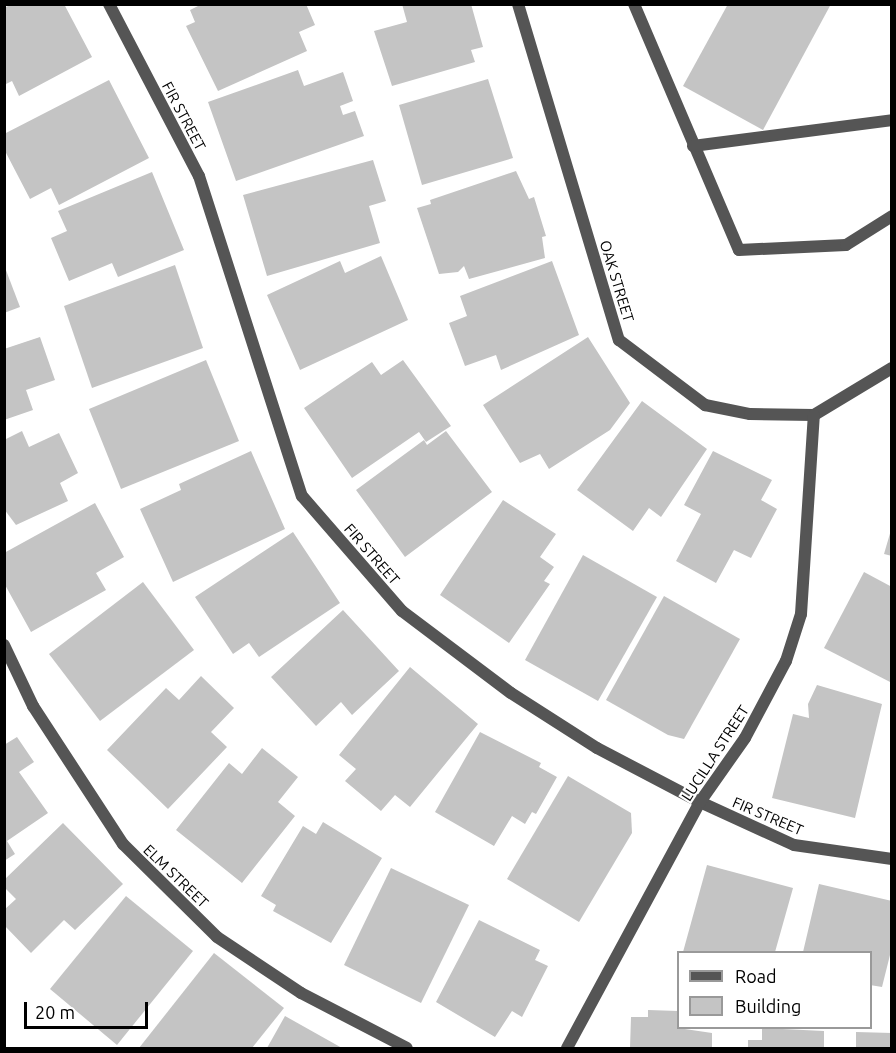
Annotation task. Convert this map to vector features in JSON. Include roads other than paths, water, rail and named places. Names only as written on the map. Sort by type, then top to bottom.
[{"type":"street","name":"FIR STREET","points":[[109,4],[199,176],[302,495],[402,611],[511,693],[597,748],[700,802],[794,845],[891,859]]},
{"type":"street","name":"OAK STREET","points":[[518,4],[619,340],[705,405],[750,414],[814,415]]},
{"type":"street","points":[[634,4],[739,250],[846,245],[891,216]]},
{"type":"street","points":[[693,146],[891,120]]},
{"type":"street","points":[[814,415],[891,368]]},
{"type":"street","name":"LUCILLA STREET","points":[[567,1048],[700,802],[746,738],[786,661],[801,614],[814,415]]},
{"type":"street","name":"ELM STREET","points":[[4,645],[33,706],[123,844],[217,937],[301,993],[407,1048]]}]
